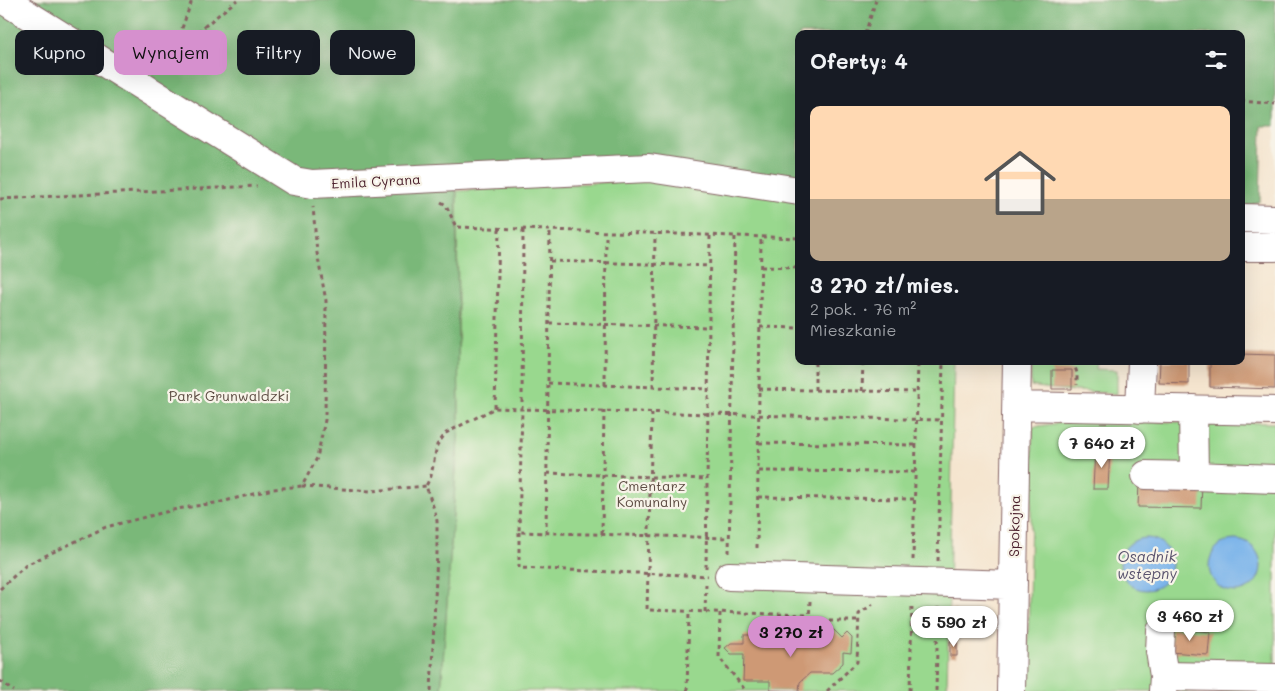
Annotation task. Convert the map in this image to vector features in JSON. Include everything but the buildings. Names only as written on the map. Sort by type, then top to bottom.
[{"type":"street","name":"Emila Cyrana","points":[[4,0],[294,182],[312,184],[649,168],[795,190]]},
{"type":"street","points":[[1245,247],[1275,247]]},
{"type":"street","name":"Spokojna","points":[[1011,691],[1017,365]]},
{"type":"street","points":[[1140,409],[1142,365]]},
{"type":"street","points":[[1016,406],[1275,411]]},
{"type":"street","points":[[1193,409],[1194,476]]},
{"type":"street","points":[[1146,476],[1275,479]]},
{"type":"street","points":[[718,576],[1013,585]]},
{"type":"street","points":[[1161,631],[1160,652],[1164,683],[1275,678]]},
{"type":"path","points":[[181,30],[192,0]]},
{"type":"path","points":[[200,30],[237,0]]},
{"type":"path","points":[[866,30],[876,0]]},
{"type":"path","points":[[140,86],[151,75]]},
{"type":"path","points":[[1245,102],[1275,104]]},
{"type":"path","points":[[302,486],[318,458],[324,420],[326,384],[326,300],[317,253],[312,184]]},
{"type":"path","points":[[0,199],[257,186]]},
{"type":"path","points":[[431,202],[441,202],[446,205],[456,227],[795,238]]},
{"type":"path","points":[[495,408],[499,229]]},
{"type":"path","points":[[523,230],[519,568],[718,576],[729,538],[735,236]]},
{"type":"path","points":[[546,533],[550,231]]},
{"type":"path","points":[[605,385],[606,233]]},
{"type":"path","points":[[653,387],[654,234]]},
{"type":"path","points":[[707,537],[710,236]]},
{"type":"path","points":[[757,548],[761,237]]},
{"type":"path","points":[[550,261],[710,266]]},
{"type":"path","points":[[761,267],[795,268]]},
{"type":"path","points":[[549,322],[709,327]]},
{"type":"path","points":[[760,327],[795,328]]},
{"type":"path","points":[[814,390],[815,365]]},
{"type":"path","points":[[862,391],[863,365]]},
{"type":"path","points":[[913,561],[918,365]]},
{"type":"path","points":[[938,562],[942,365]]},
{"type":"path","points":[[548,383],[708,389]]},
{"type":"path","points":[[759,389],[917,392]]},
{"type":"path","points":[[431,691],[437,521],[436,512],[426,486],[431,476],[438,445],[446,433],[495,408],[732,416],[941,420]]},
{"type":"path","points":[[602,534],[604,411]]},
{"type":"path","points":[[652,413],[647,610],[809,615]]},
{"type":"path","points":[[759,443],[916,445]]},
{"type":"path","points":[[759,471],[915,472]]},
{"type":"path","points":[[547,473],[707,479]]},
{"type":"path","points":[[0,589],[26,566],[106,527],[177,509],[221,502],[273,489],[302,486],[371,490],[426,486]]},
{"type":"path","points":[[758,496],[914,499]]},
{"type":"path","points":[[519,532],[729,538]]},
{"type":"path","points":[[780,634],[795,634],[809,620],[810,599]]},
{"type":"path","points":[[910,691],[912,601]]},
{"type":"path","points":[[849,621],[875,602]]},
{"type":"path","points":[[936,691],[938,602]]},
{"type":"path","points":[[687,691],[689,612]]},
{"type":"path","points":[[720,613],[719,657],[746,691]]},
{"type":"path","points":[[827,691],[857,662],[859,614]]},
{"type":"path","points":[[809,620],[859,622]]},
{"type":"path","points":[[0,681],[14,691]]},
{"type":"green space","name":"Park Grunwaldzki","points":[[0,0],[1275,0],[1275,126],[1262,126],[1260,201],[1245,207],[1245,30],[795,30],[795,185],[456,170],[459,426],[441,691],[0,691]]},
{"type":"green space","name":"Cmentarz Komunalny","points":[[645,180],[795,199],[795,365],[954,365],[947,691],[441,691],[459,426],[457,191]]},
{"type":"green space","points":[[1031,365],[1096,365],[1096,369],[1117,370],[1117,394],[1031,386]]},
{"type":"green space","points":[[1071,421],[1275,423],[1275,691],[1027,691],[1033,427]]},
{"type":"water","name":"Osadnik wstępny","points":[[1141,538],[1151,538],[1165,545],[1172,559],[1172,569],[1165,583],[1151,590],[1141,590],[1131,586],[1124,579],[1120,569],[1120,559],[1124,549],[1131,542]]},
{"type":"water","name":"Osadnik wstępny","points":[[1230,540],[1240,540],[1254,547],[1261,561],[1261,571],[1254,585],[1240,592],[1230,592],[1220,588],[1213,581],[1209,571],[1209,561],[1213,551],[1220,544]]}]
